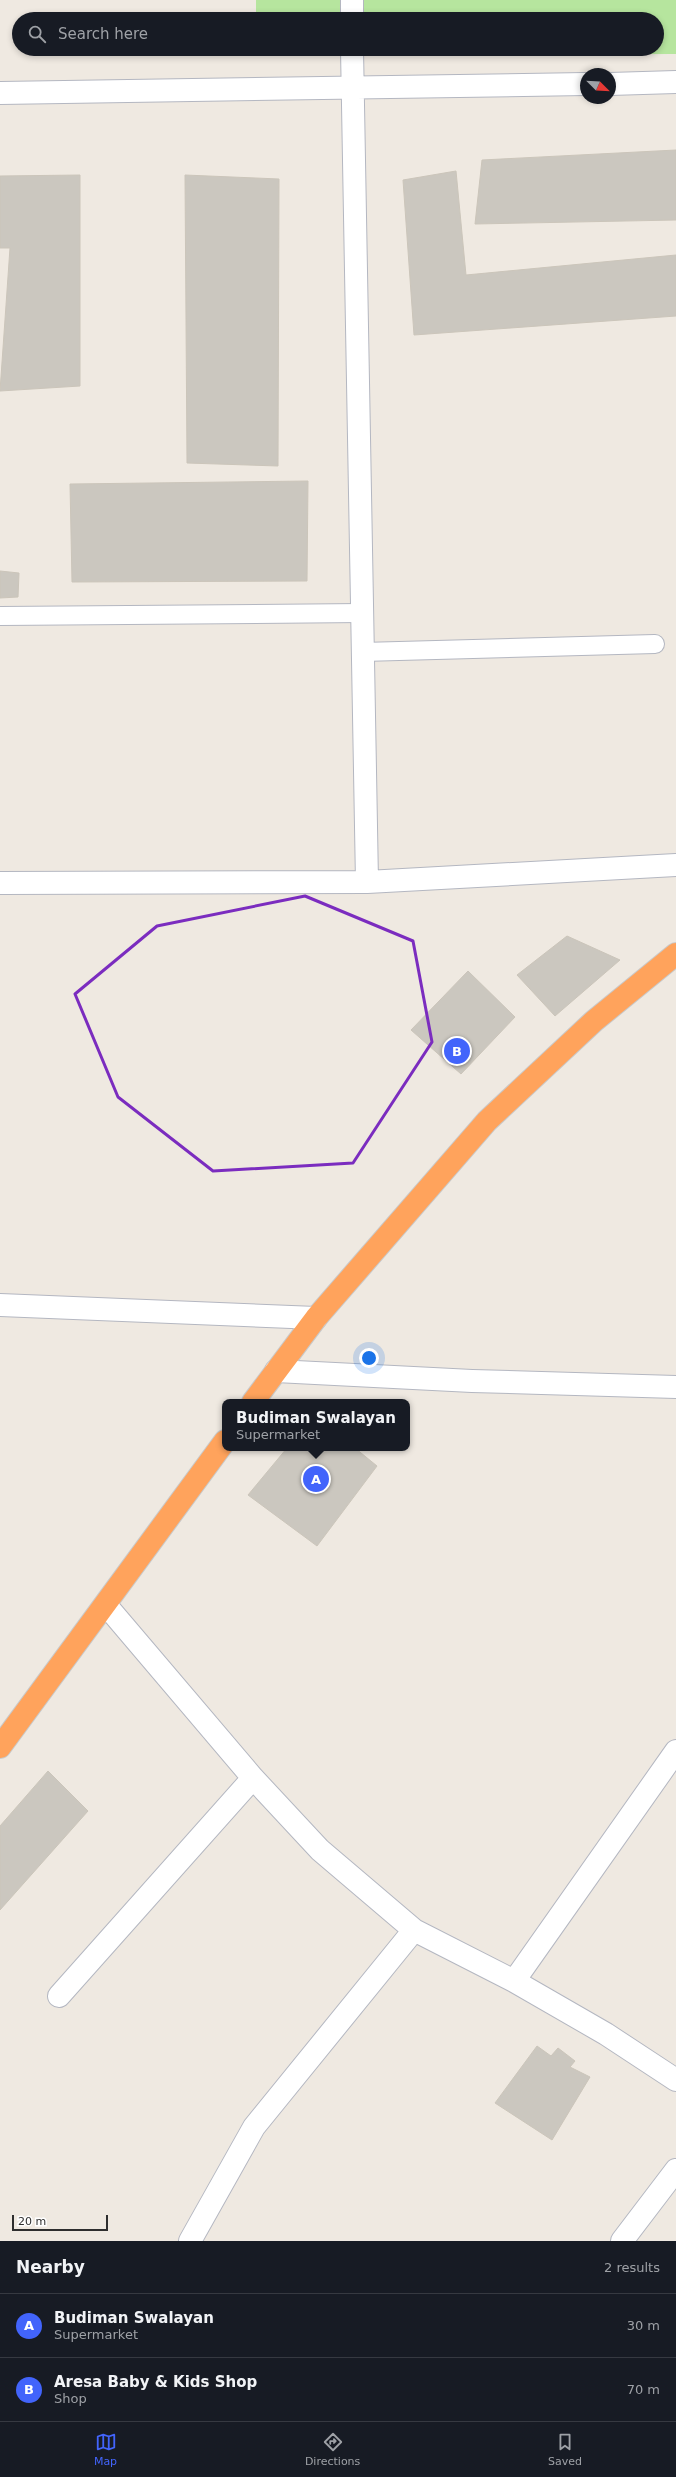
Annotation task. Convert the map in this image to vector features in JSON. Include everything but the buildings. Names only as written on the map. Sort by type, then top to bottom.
[{"type":"highway","points":[[255,1399],[316,1318],[487,1121],[594,1021],[676,954]]},
{"type":"highway","points":[[0,1746],[106,1605],[222,1445]]},
{"type":"street","points":[[352,0],[352,12]]},
{"type":"street","points":[[352,56],[367,882]]},
{"type":"street","points":[[616,84],[676,82]]},
{"type":"street","points":[[0,93],[580,84]]},
{"type":"street","points":[[0,883],[367,882],[676,865]]},
{"type":"street","points":[[0,1306],[316,1318]]},
{"type":"street","points":[[276,1371],[472,1381],[676,1387]]},
{"type":"street","points":[[106,1605],[253,1778],[320,1850],[414,1930],[514,1981],[606,2034],[676,2080]]},
{"type":"street","points":[[514,1981],[676,1750]]},
{"type":"street","points":[[59,1996],[253,1778]]},
{"type":"street","points":[[190,2241],[254,2126],[414,1930]]},
{"type":"street","points":[[622,2241],[676,2170]]},
{"type":"lane","points":[[0,616],[363,612]]},
{"type":"lane","points":[[362,652],[655,644]]},
{"type":"highlighted area","points":[[305,896],[413,941],[432,1042],[353,1163],[213,1171],[118,1097],[75,994],[157,926]]},
{"type":"green space","points":[[256,0],[676,0],[676,54],[664,54],[664,12],[256,12]]},
{"type":"place","name":"Aresa Baby & Kids Shop","points":[[457,1051]]},
{"type":"place","name":"Budiman Swalayan","points":[[316,1479]]}]
